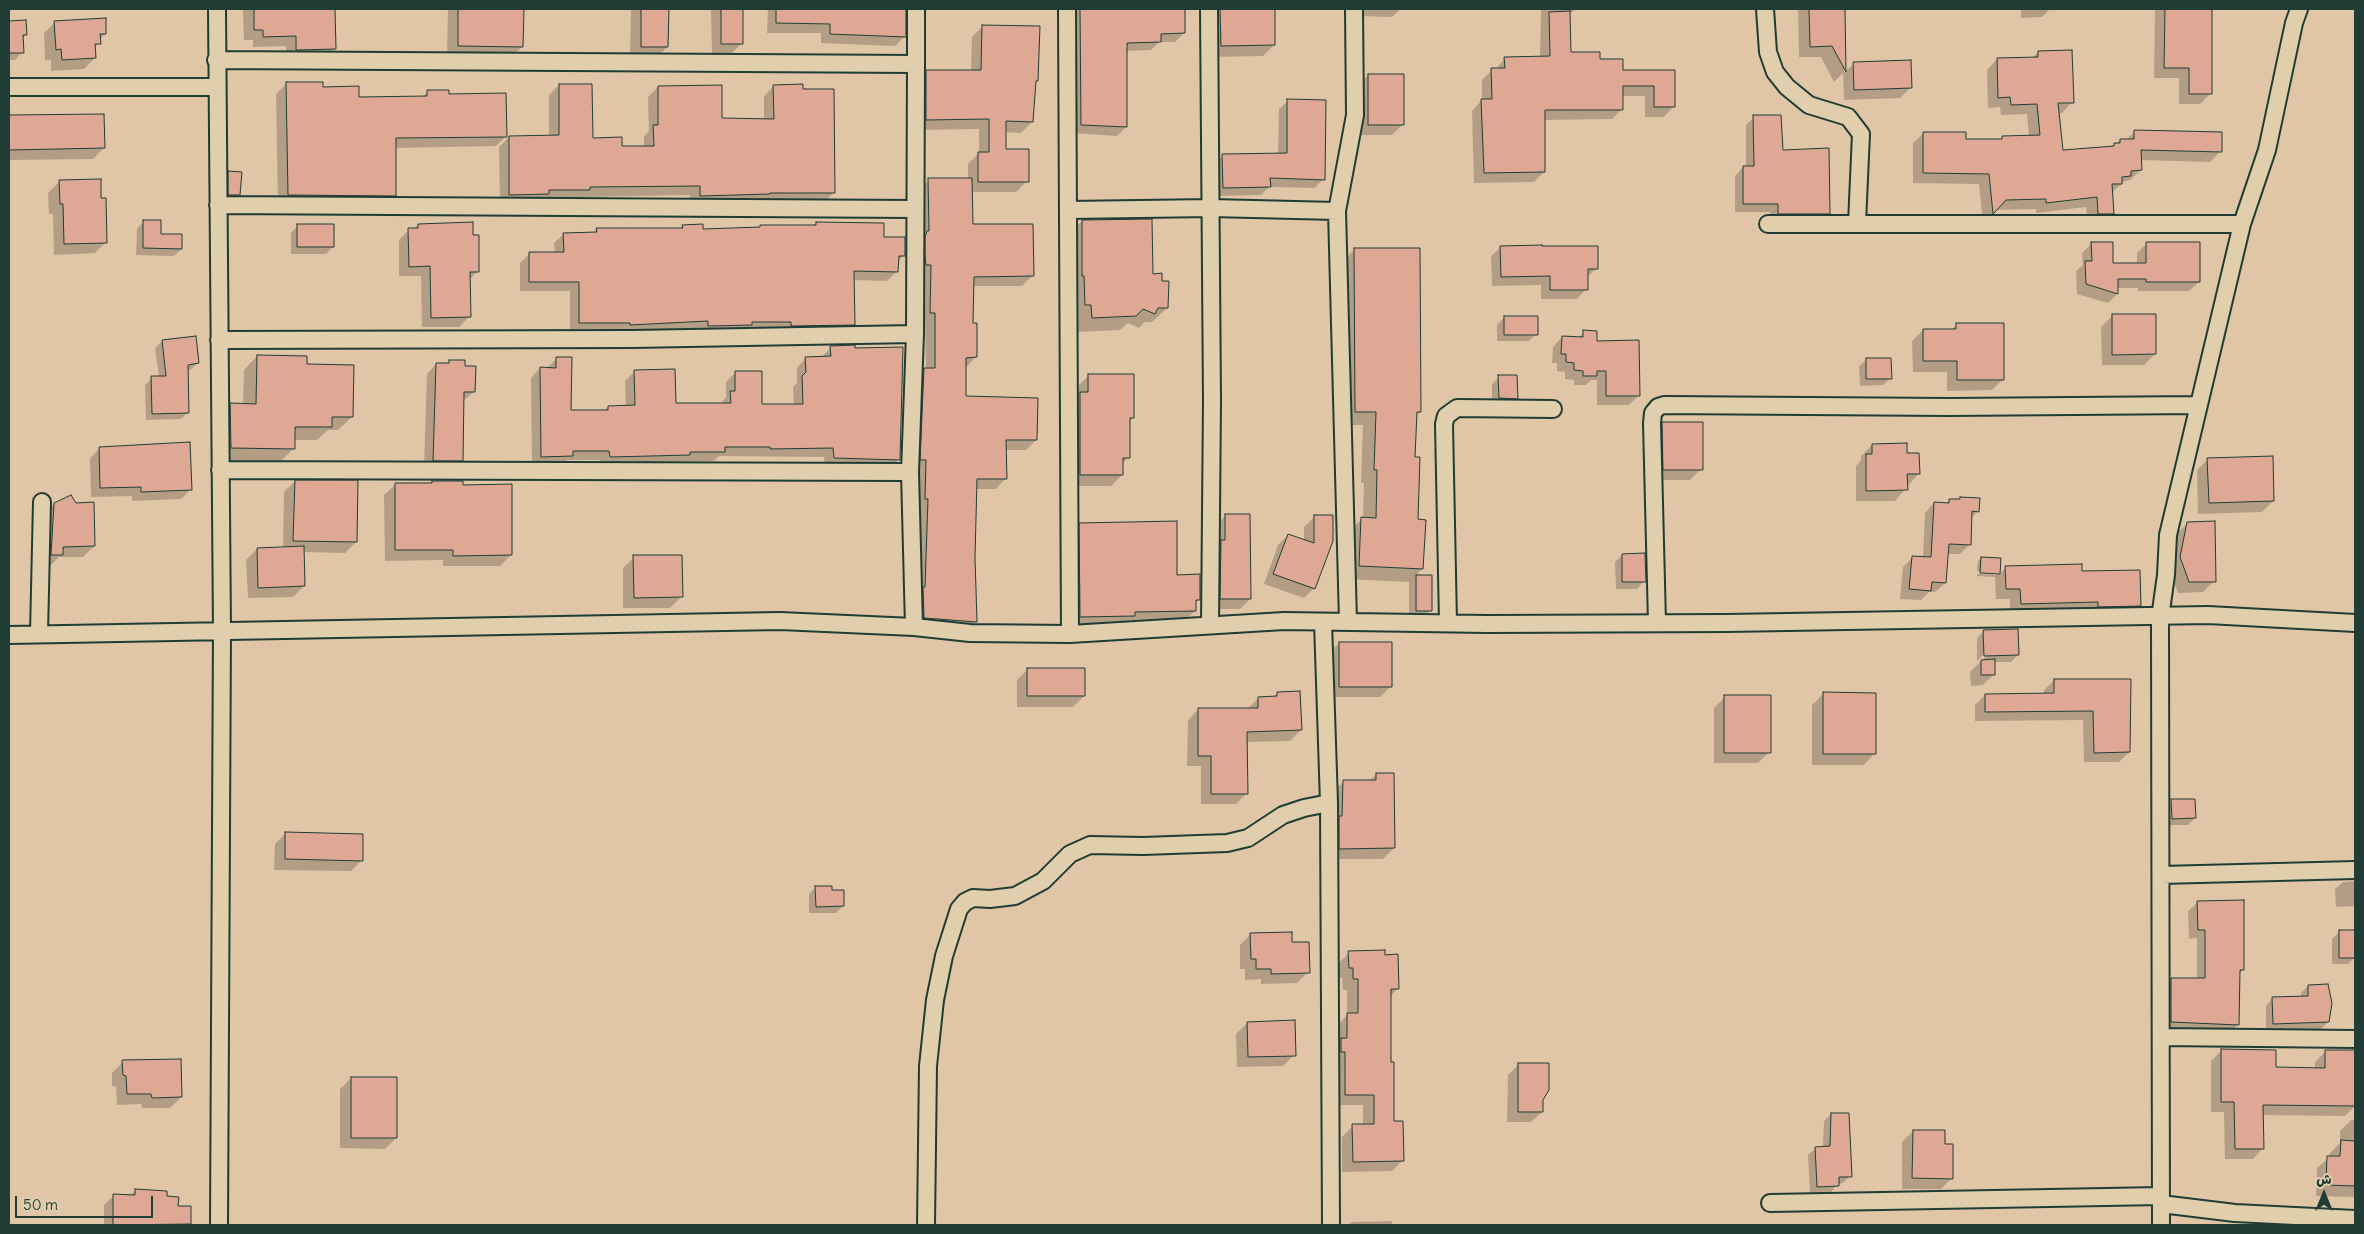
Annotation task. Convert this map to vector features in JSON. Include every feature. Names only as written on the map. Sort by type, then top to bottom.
[{"type":"street","points":[[216,9],[222,630],[219,1225]]},
{"type":"street","points":[[914,626],[910,472],[916,334],[916,9]]},
{"type":"street","points":[[1067,9],[1070,634]]},
{"type":"street","points":[[1209,9],[1212,401],[1210,625]]},
{"type":"street","points":[[1348,622],[1337,211],[1355,116],[1354,9]]},
{"type":"street","points":[[1765,9],[1768,52],[1775,72],[1786,87],[1809,105],[1848,117],[1861,134],[1857,223]]},
{"type":"street","points":[[2160,1225],[2160,618],[2166,575],[2168,534],[2242,224],[2266,150],[2294,23],[2299,9]]},
{"type":"street","points":[[216,60],[916,64]]},
{"type":"street","points":[[9,87],[217,87]]},
{"type":"street","points":[[218,205],[915,209]]},
{"type":"street","points":[[1068,210],[1211,208],[1337,211]]},
{"type":"street","points":[[1768,224],[2242,224]]},
{"type":"street","points":[[218,340],[632,339],[916,334]]},
{"type":"street","points":[[1657,624],[1652,423],[1653,413],[1664,404],[1949,407],[2198,404]]},
{"type":"street","points":[[1448,623],[1444,424],[1446,416],[1457,408],[1553,409]]},
{"type":"street","points":[[220,470],[910,472]]},
{"type":"street","points":[[39,634],[42,502]]},
{"type":"street","points":[[9,635],[780,621],[914,626],[970,633],[1070,634],[1284,621],[1657,624],[2076,616],[2160,618],[2208,615],[2355,623]]},
{"type":"street","points":[[1323,622],[1329,803],[1331,1225]]},
{"type":"street","points":[[926,1225],[928,1066],[935,1000],[944,956],[959,910],[965,902],[973,898],[990,900],[1016,896],[1043,881],[1070,854],[1090,845],[1143,846],[1227,843],[1248,838],[1283,815],[1329,803]]},
{"type":"street","points":[[2161,876],[2355,870]]},
{"type":"street","points":[[2161,1037],[2355,1038]]},
{"type":"street","points":[[1770,1202],[2161,1200],[2235,1213],[2355,1219]]},
{"type":"building","points":[[254,9],[335,9],[336,49],[296,50],[296,36],[263,37],[263,30],[254,30]]},
{"type":"building","points":[[458,9],[524,9],[523,47],[458,46]]},
{"type":"building","points":[[641,9],[669,9],[668,47],[641,47]]},
{"type":"building","points":[[721,9],[743,9],[743,44],[721,44]]},
{"type":"building","points":[[776,9],[906,9],[906,37],[830,34],[830,24],[776,23]]},
{"type":"building","points":[[1080,9],[1185,9],[1185,33],[1161,34],[1161,42],[1127,43],[1127,127],[1081,125]]},
{"type":"building","points":[[1220,9],[1275,9],[1275,45],[1221,46]]},
{"type":"building","points":[[1809,9],[1845,9],[1846,72],[1832,46],[1810,47]]},
{"type":"building","points":[[2165,9],[2212,9],[2212,94],[2189,94],[2189,68],[2164,68]]},
{"type":"building","points":[[1570,11],[1571,52],[1600,52],[1600,59],[1623,59],[1623,70],[1675,70],[1675,107],[1654,107],[1654,86],[1623,86],[1623,110],[1545,110],[1545,172],[1484,173],[1481,99],[1492,99],[1491,68],[1505,68],[1504,57],[1550,56],[1549,12]]},
{"type":"building","points":[[106,18],[106,34],[100,34],[101,44],[95,44],[96,58],[62,60],[61,49],[56,50],[54,21]]},
{"type":"building","points":[[26,20],[27,35],[23,35],[24,53],[9,53],[9,21]]},
{"type":"building","points":[[982,25],[1040,26],[1038,81],[1036,81],[1033,122],[1006,121],[1006,149],[1029,149],[1029,182],[978,182],[978,152],[989,152],[989,119],[926,120],[926,70],[981,70]]},
{"type":"building","points":[[2072,50],[2074,103],[2058,103],[2063,150],[2114,146],[2114,143],[2120,143],[2120,139],[2134,139],[2134,130],[2222,132],[2222,152],[2141,150],[2142,170],[2131,171],[2131,176],[2122,177],[2122,184],[2112,184],[2114,214],[2098,214],[2097,197],[2046,203],[2046,199],[2006,200],[1993,214],[1989,174],[1923,173],[1923,132],[1966,132],[1966,139],[2002,139],[2002,136],[2040,135],[2037,104],[2011,105],[2010,97],[1998,98],[1997,58],[2038,57],[2038,51]]},
{"type":"building","points":[[1911,60],[1912,88],[1854,90],[1853,62]]},
{"type":"building","points":[[1368,74],[1404,74],[1404,125],[1368,125]]},
{"type":"building","points":[[286,82],[323,82],[323,87],[359,86],[359,97],[427,96],[427,90],[449,90],[449,94],[506,93],[507,137],[396,138],[396,196],[288,195]]},
{"type":"building","points":[[559,84],[592,84],[593,138],[622,137],[622,146],[654,146],[653,125],[658,125],[658,86],[722,85],[722,118],[774,119],[773,85],[803,84],[803,89],[834,89],[835,193],[700,196],[700,186],[590,187],[590,190],[549,190],[549,194],[509,195],[509,136],[559,135]]},
{"type":"building","points":[[1287,99],[1326,100],[1325,180],[1270,178],[1271,187],[1223,188],[1222,154],[1287,153]]},
{"type":"building","points":[[104,114],[105,148],[9,150],[9,115]]},
{"type":"building","points":[[1753,115],[1781,115],[1783,150],[1829,148],[1830,214],[1778,214],[1778,204],[1743,204],[1743,166],[1754,166]]},
{"type":"building","points":[[228,171],[242,172],[240,195],[228,195]]},
{"type":"building","points":[[928,178],[972,178],[973,224],[1033,224],[1034,276],[974,277],[973,323],[977,323],[977,357],[966,358],[966,396],[1038,398],[1037,440],[1006,440],[1007,479],[977,479],[975,558],[977,622],[924,618],[923,587],[925,587],[928,499],[925,499],[926,460],[920,460],[924,368],[935,368],[935,313],[930,313],[931,265],[926,265],[925,256],[925,237],[927,231],[929,231]]},
{"type":"building","points":[[101,179],[101,198],[106,198],[107,243],[64,244],[63,204],[60,204],[59,180]]},
{"type":"building","points":[[1152,219],[1153,274],[1162,273],[1162,281],[1169,281],[1168,308],[1158,308],[1155,314],[1143,309],[1136,316],[1092,318],[1091,305],[1085,305],[1084,276],[1082,276],[1082,220]]},
{"type":"building","points":[[143,220],[161,220],[161,234],[182,234],[182,249],[143,248]]},
{"type":"building","points":[[473,222],[473,235],[479,235],[479,272],[470,272],[471,317],[431,318],[430,266],[409,267],[408,228],[418,228],[418,224]]},
{"type":"building","points":[[816,222],[884,223],[884,237],[905,237],[905,256],[899,256],[898,272],[854,271],[855,325],[791,326],[791,322],[752,322],[752,325],[708,326],[708,321],[630,325],[630,323],[579,323],[579,282],[529,282],[529,252],[564,252],[563,233],[597,232],[596,228],[683,228],[682,225],[703,224],[703,229],[760,227],[760,225],[816,225]]},
{"type":"building","points":[[297,224],[334,224],[334,247],[297,247]]},
{"type":"building","points":[[2091,242],[2113,242],[2113,263],[2146,263],[2146,242],[2200,242],[2200,282],[2146,282],[2146,279],[2118,279],[2118,294],[2086,284],[2085,261],[2092,261]]},
{"type":"building","points":[[1500,246],[1598,246],[1598,269],[1588,269],[1588,290],[1550,290],[1550,276],[1501,277]]},
{"type":"building","points":[[1354,248],[1420,248],[1421,412],[1417,412],[1415,457],[1420,457],[1418,519],[1426,520],[1423,569],[1359,566],[1361,517],[1376,518],[1377,470],[1374,470],[1376,412],[1355,412]]},
{"type":"building","points":[[2112,314],[2156,314],[2156,354],[2112,355]]},
{"type":"building","points":[[1504,316],[1538,316],[1538,335],[1504,335]]},
{"type":"building","points":[[1956,323],[2004,323],[2004,380],[1957,380],[1957,361],[1923,361],[1923,329],[1956,329]]},
{"type":"building","points":[[1583,330],[1597,331],[1597,341],[1639,340],[1640,396],[1606,396],[1606,371],[1597,371],[1597,376],[1583,376],[1583,371],[1574,370],[1574,363],[1566,362],[1566,354],[1561,354],[1562,336],[1583,337]]},
{"type":"building","points":[[196,336],[199,363],[188,365],[189,413],[152,414],[151,376],[166,376],[162,340]]},
{"type":"building","points":[[855,345],[855,348],[903,347],[900,460],[834,458],[833,448],[770,449],[770,447],[725,447],[725,452],[690,452],[690,455],[610,457],[609,451],[573,451],[573,456],[541,457],[540,367],[556,368],[556,357],[572,357],[571,410],[608,410],[608,406],[635,405],[634,370],[675,369],[676,403],[731,403],[730,391],[735,391],[735,371],[762,371],[762,404],[803,404],[802,376],[806,372],[805,357],[831,356],[830,346]]},
{"type":"building","points":[[257,355],[307,356],[307,364],[354,365],[353,417],[332,417],[332,427],[295,427],[295,449],[231,448],[230,403],[256,404]]},
{"type":"building","points":[[1866,358],[1891,358],[1892,379],[1866,379]]},
{"type":"building","points":[[449,360],[465,360],[465,366],[476,366],[475,392],[464,392],[463,461],[433,461],[436,363],[449,363]]},
{"type":"building","points":[[1088,374],[1134,374],[1134,418],[1130,418],[1130,458],[1123,458],[1123,475],[1080,475],[1080,392],[1088,392]]},
{"type":"building","points":[[1498,375],[1517,375],[1518,399],[1499,398]]},
{"type":"building","points":[[1662,422],[1703,422],[1703,470],[1663,470]]},
{"type":"building","points":[[190,442],[192,490],[141,492],[141,487],[100,488],[99,447]]},
{"type":"building","points":[[1907,443],[1907,453],[1919,453],[1920,474],[1907,474],[1908,490],[1866,491],[1866,454],[1872,454],[1872,444]]},
{"type":"building","points":[[2273,456],[2274,501],[2209,503],[2207,458]]},
{"type":"building","points":[[295,480],[358,480],[357,542],[293,541]]},
{"type":"building","points":[[432,481],[463,481],[463,485],[512,484],[512,555],[453,556],[453,550],[395,550],[395,483],[432,483]]},
{"type":"building","points":[[71,495],[76,503],[94,502],[95,546],[63,547],[63,555],[51,555],[54,503]]},
{"type":"building","points":[[1960,497],[1980,498],[1979,512],[1972,511],[1971,545],[1949,544],[1946,583],[1932,582],[1931,591],[1909,589],[1912,556],[1931,557],[1934,502],[1949,503],[1949,499],[1960,499]]},
{"type":"building","points":[[1225,514],[1250,514],[1251,599],[1220,599],[1221,540],[1225,540]]},
{"type":"building","points":[[1314,515],[1333,515],[1333,541],[1315,589],[1273,574],[1288,534],[1314,543]]},
{"type":"building","points":[[1177,521],[1177,575],[1200,574],[1200,600],[1196,600],[1196,611],[1135,612],[1135,616],[1080,617],[1079,523]]},
{"type":"building","points":[[2215,521],[2216,582],[2189,582],[2180,557],[2187,522]]},
{"type":"building","points":[[304,546],[305,586],[258,588],[257,548]]},
{"type":"building","points":[[1645,553],[1646,582],[1622,582],[1622,554]]},
{"type":"building","points":[[633,555],[682,555],[683,597],[634,598]]},
{"type":"building","points":[[1981,557],[2001,558],[2000,574],[1980,573]]},
{"type":"building","points":[[2082,564],[2082,571],[2140,570],[2141,606],[2098,607],[2098,602],[2021,604],[2020,589],[2006,589],[2005,566]]},
{"type":"building","points":[[1416,575],[1432,575],[1432,611],[1416,611]]},
{"type":"building","points":[[2018,629],[2019,655],[1984,656],[1983,630]]},
{"type":"building","points":[[1339,642],[1392,642],[1392,687],[1339,687]]},
{"type":"building","points":[[1995,659],[1995,675],[1981,675],[1981,660]]},
{"type":"building","points":[[1027,668],[1085,668],[1085,696],[1027,696]]},
{"type":"building","points":[[2054,679],[2131,679],[2130,752],[2094,753],[2093,711],[1985,712],[1985,694],[2054,693]]},
{"type":"building","points":[[1300,691],[1302,730],[1247,732],[1248,794],[1211,794],[1211,756],[1198,756],[1198,708],[1258,708],[1258,697],[1277,696],[1277,692]]},
{"type":"building","points":[[1823,692],[1876,693],[1876,754],[1823,754]]},
{"type":"building","points":[[1724,695],[1771,695],[1771,753],[1724,753]]},
{"type":"building","points":[[1376,773],[1394,773],[1395,848],[1339,849],[1339,816],[1342,816],[1343,780],[1376,780]]},
{"type":"building","points":[[2171,799],[2195,799],[2196,818],[2172,819]]},
{"type":"building","points":[[285,832],[363,834],[363,861],[285,859]]},
{"type":"building","points":[[815,886],[832,886],[832,890],[844,890],[844,906],[816,907]]},
{"type":"building","points":[[2244,900],[2244,970],[2240,970],[2239,1025],[2171,1022],[2171,978],[2205,978],[2205,930],[2198,930],[2197,901]]},
{"type":"building","points":[[2339,930],[2355,930],[2355,958],[2339,958]]},
{"type":"building","points":[[1292,932],[1292,942],[1309,942],[1310,973],[1271,974],[1271,969],[1256,969],[1256,959],[1251,959],[1250,933]]},
{"type":"building","points":[[1385,950],[1385,955],[1398,954],[1399,989],[1391,989],[1391,1062],[1394,1062],[1394,1121],[1403,1121],[1404,1161],[1353,1162],[1352,1124],[1374,1124],[1374,1095],[1345,1095],[1345,1052],[1341,1052],[1341,1038],[1347,1038],[1347,1013],[1358,1013],[1358,979],[1353,979],[1353,968],[1349,968],[1348,951]]},
{"type":"building","points":[[2328,984],[2332,1003],[2329,1022],[2273,1024],[2272,997],[2308,996],[2308,985]]},
{"type":"building","points":[[1295,1020],[1296,1056],[1248,1057],[1247,1022]]},
{"type":"building","points":[[2221,1049],[2276,1050],[2276,1067],[2325,1068],[2325,1050],[2355,1050],[2355,1106],[2263,1105],[2264,1149],[2235,1149],[2234,1102],[2221,1102]]},
{"type":"building","points":[[181,1059],[182,1097],[152,1098],[151,1094],[127,1094],[126,1076],[123,1075],[122,1060]]},
{"type":"building","points":[[1518,1063],[1549,1063],[1549,1090],[1543,1100],[1543,1112],[1518,1112]]},
{"type":"building","points":[[351,1077],[397,1077],[397,1138],[351,1138]]},
{"type":"building","points":[[1831,1113],[1849,1113],[1852,1177],[1839,1177],[1839,1186],[1817,1187],[1815,1147],[1830,1146]]},
{"type":"building","points":[[1913,1130],[1945,1130],[1945,1144],[1953,1144],[1953,1179],[1912,1178]]},
{"type":"building","points":[[2341,1140],[2355,1141],[2355,1186],[2326,1185],[2327,1156],[2340,1156]]},
{"type":"building","points":[[135,1189],[167,1191],[167,1196],[179,1197],[178,1206],[191,1206],[191,1224],[113,1225],[113,1194],[135,1195]]}]
